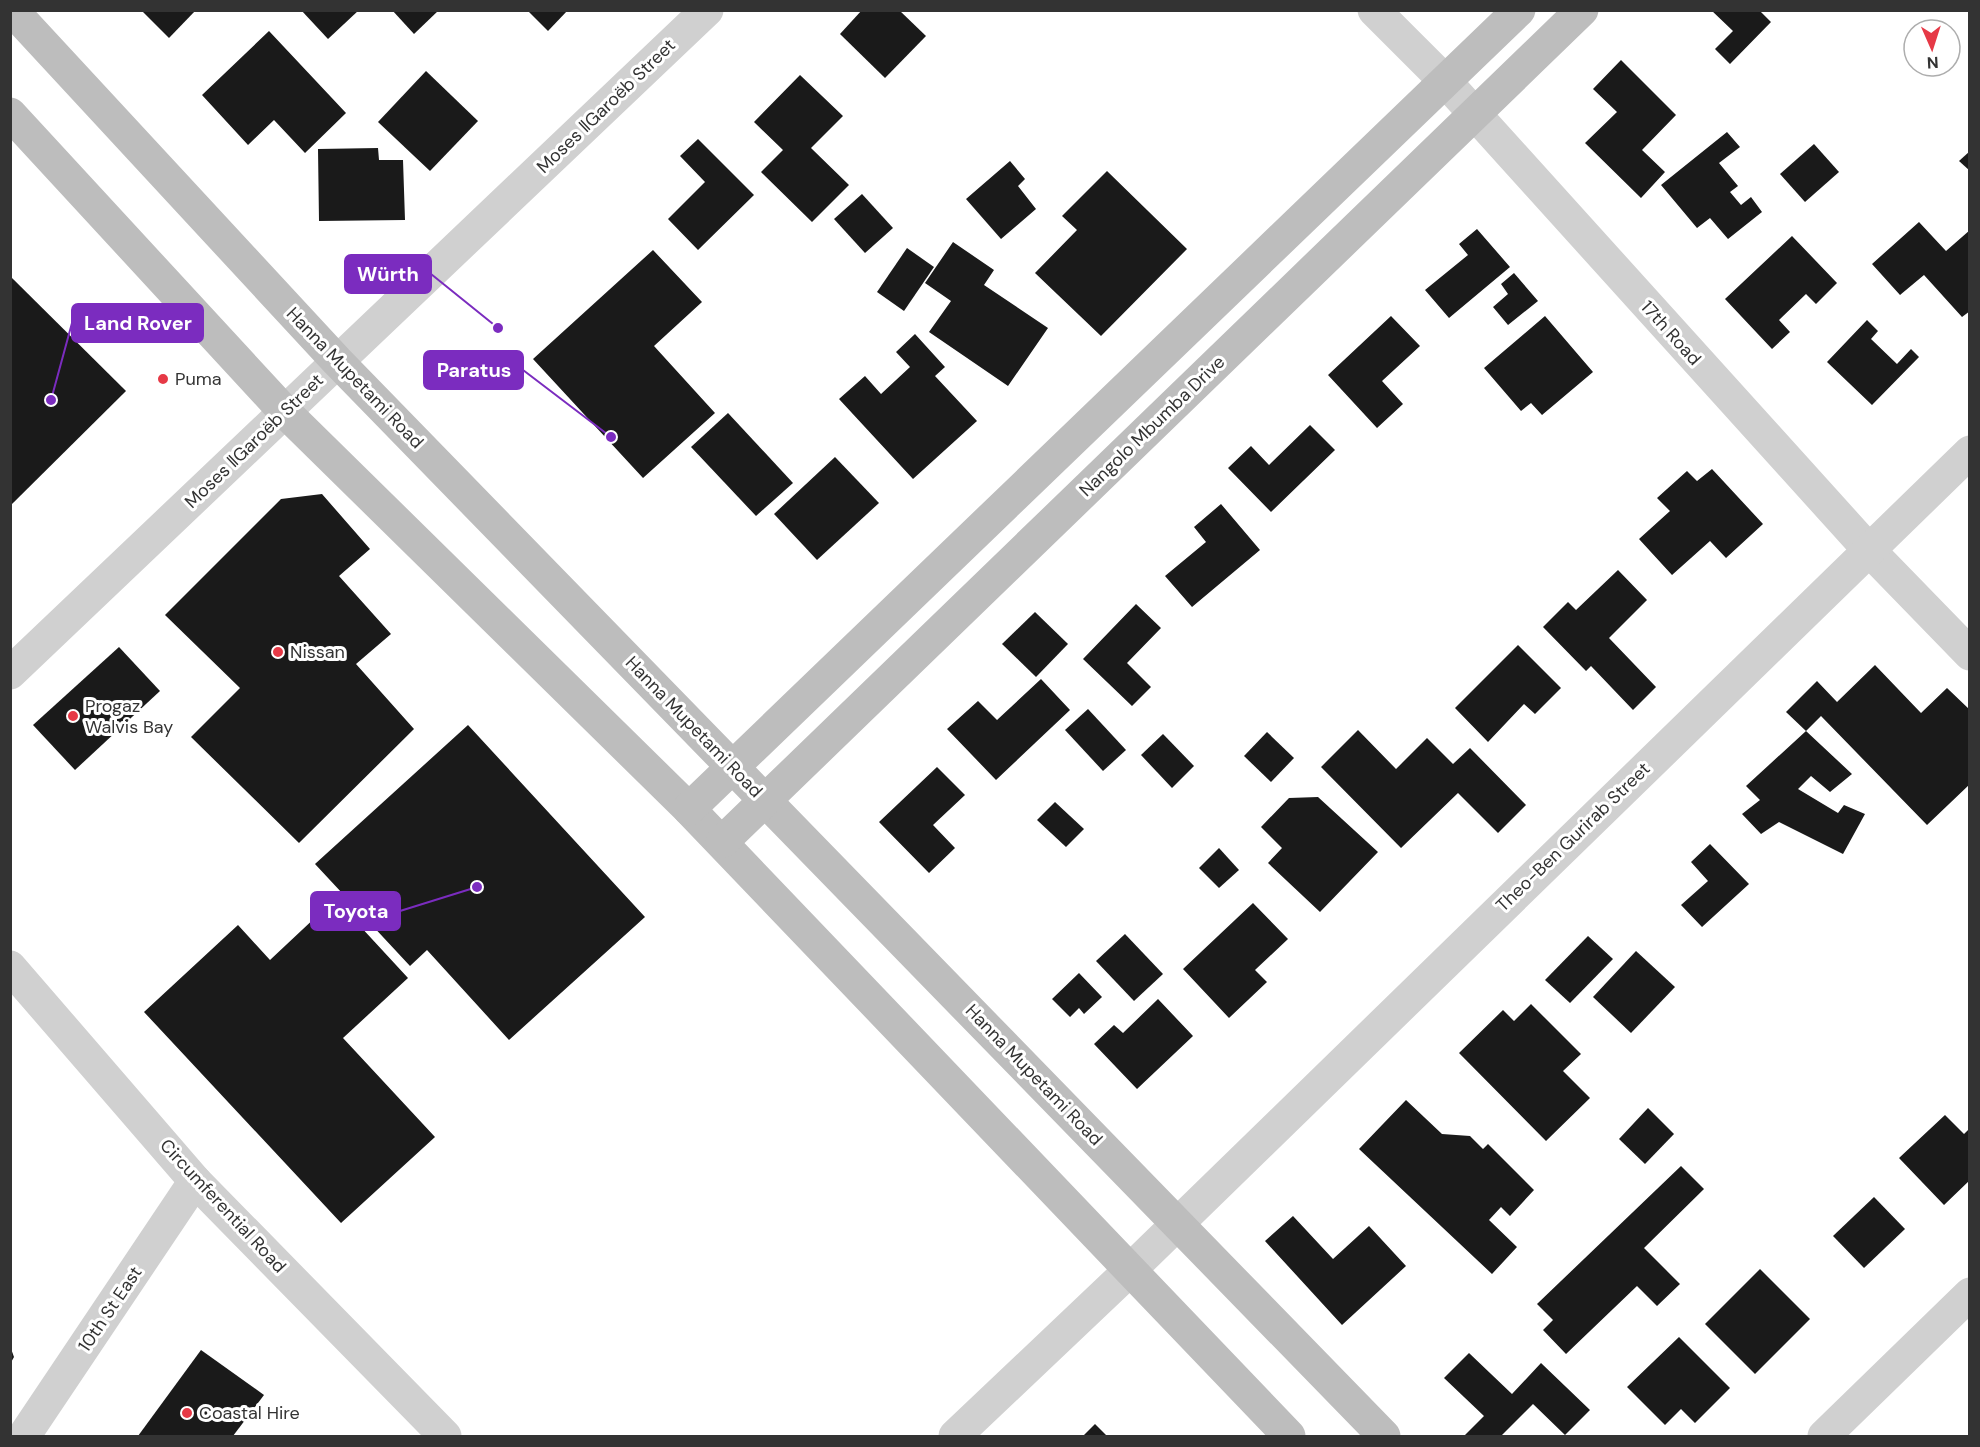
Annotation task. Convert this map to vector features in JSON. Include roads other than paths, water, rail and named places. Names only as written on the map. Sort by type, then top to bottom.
[{"type":"main road","name":"Hanna Mupetami Road","points":[[12,10],[337,361],[1178,1223],[1383,1437]]},
{"type":"main road","points":[[689,809],[1519,10]]},
{"type":"main road","name":"Nangolo Mbumba Drive","points":[[722,842],[1582,10]]},
{"type":"main road","points":[[10,114],[284,411],[722,842],[1289,1437]]},
{"type":"street","name":"Moses ǁGaroëb Street","points":[[10,673],[707,10]]},
{"type":"street","name":"17th Road","points":[[1374,10],[1445,81],[1868,549],[1970,654]]},
{"type":"street","name":"Theo-Ben Gurirab Street","points":[[955,1437],[1970,452]]},
{"type":"street","name":"Circumferential Road","points":[[10,967],[195,1181],[446,1437]]},
{"type":"street","name":"10th St East","points":[[24,1437],[195,1181]]},
{"type":"street","points":[[1824,1437],[1970,1294]]},
{"type":"place","name":"Würth","points":[[498,328]]},
{"type":"place","name":"Puma","points":[[163,379]]},
{"type":"place","name":"Land Rover","points":[[51,400]]},
{"type":"place","name":"Paratus","points":[[611,437]]},
{"type":"place","name":"Nissan","points":[[278,652]]},
{"type":"place","name":"Progaz Walvis Bay","points":[[73,716]]},
{"type":"place","name":"Toyota","points":[[477,887]]},
{"type":"place","name":"Coastal Hire","points":[[187,1413]]}]
